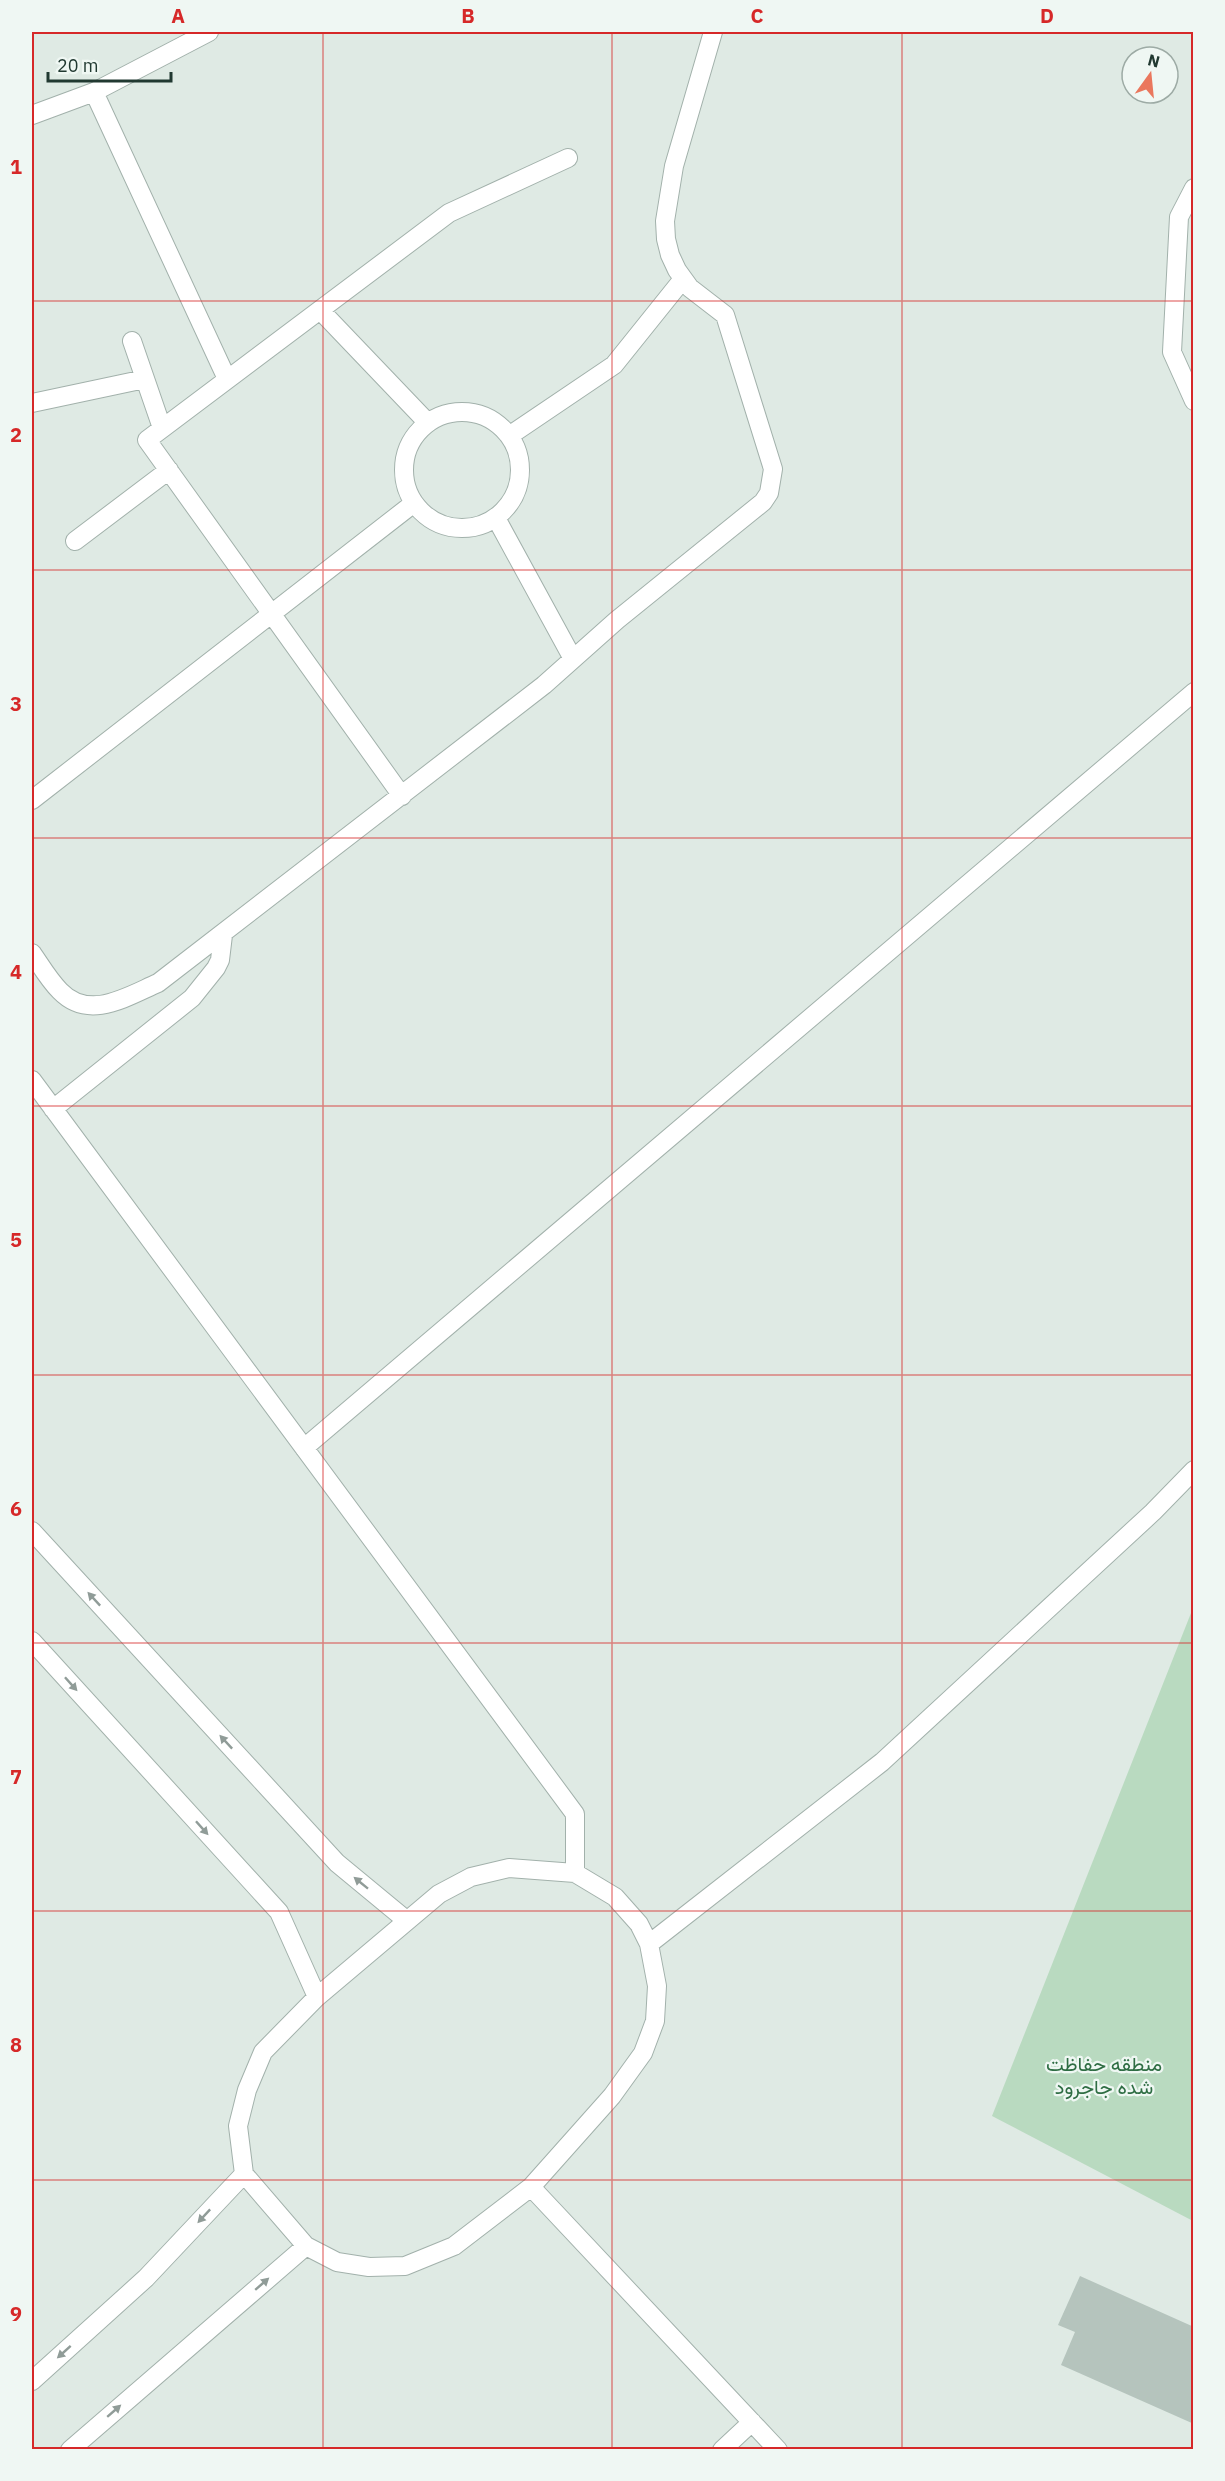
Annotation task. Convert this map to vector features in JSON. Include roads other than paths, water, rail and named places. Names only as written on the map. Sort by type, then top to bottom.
[{"type":"lane","points":[[32,114],[94,92],[209,32]]},
{"type":"lane","points":[[32,953],[60,991],[80,1005],[110,1005],[158,983],[544,685],[616,620],[754,511],[769,493],[773,469],[725,315],[690,288],[683,279],[670,255],[665,222],[674,166],[713,32]]},
{"type":"lane","points":[[94,92],[227,380]]},
{"type":"lane","points":[[402,795],[147,440],[449,213],[568,158]]},
{"type":"lane","points":[[1194,188],[1179,217],[1172,352],[1194,401]]},
{"type":"lane","points":[[509,436],[614,365],[683,279]]},
{"type":"lane","points":[[320,310],[428,423]]},
{"type":"lane","points":[[132,341],[162,428]]},
{"type":"lane","points":[[32,403],[145,379]]},
{"type":"lane","points":[[462,412],[480,415],[496,423],[509,436],[517,452],[520,471],[518,489],[509,505],[496,518],[480,526],[462,528],[443,525],[427,517],[414,504],[406,488],[404,469],[406,452],[415,436],[428,423],[444,415],[462,412]]},
{"type":"lane","points":[[75,541],[169,470]]},
{"type":"lane","points":[[32,800],[414,504]]},
{"type":"lane","points":[[496,518],[573,659]]},
{"type":"lane","points":[[304,1448],[1194,692]]},
{"type":"lane","points":[[52,1109],[192,998],[220,960],[223,935]]},
{"type":"lane","points":[[32,1080],[575,1814],[575,1873]]},
{"type":"lane","points":[[649,1944],[882,1762],[1154,1512],[1194,1470]]},
{"type":"lane","points":[[32,1531],[337,1863],[406,1920]]},
{"type":"lane","points":[[32,1641],[279,1912],[317,1997]]},
{"type":"lane","points":[[509,1868],[575,1873],[615,1897],[639,1924],[649,1944],[657,1986],[655,2021],[643,2053],[612,2096],[531,2187],[454,2246],[405,2266],[369,2267],[337,2262],[306,2246],[244,2174],[238,2126],[246,2090],[263,2052],[317,1997],[439,1893],[471,1877],[509,1868]]},
{"type":"lane","points":[[32,2381],[146,2278],[244,2174]]},
{"type":"lane","points":[[531,2187],[778,2450]]},
{"type":"lane","points":[[70,2450],[306,2246]]},
{"type":"lane","points":[[722,2450],[752,2422]]},
{"type":"park label","name":"منطقه حفاظت شده جاجرود","points":[[1104,2074]]}]
